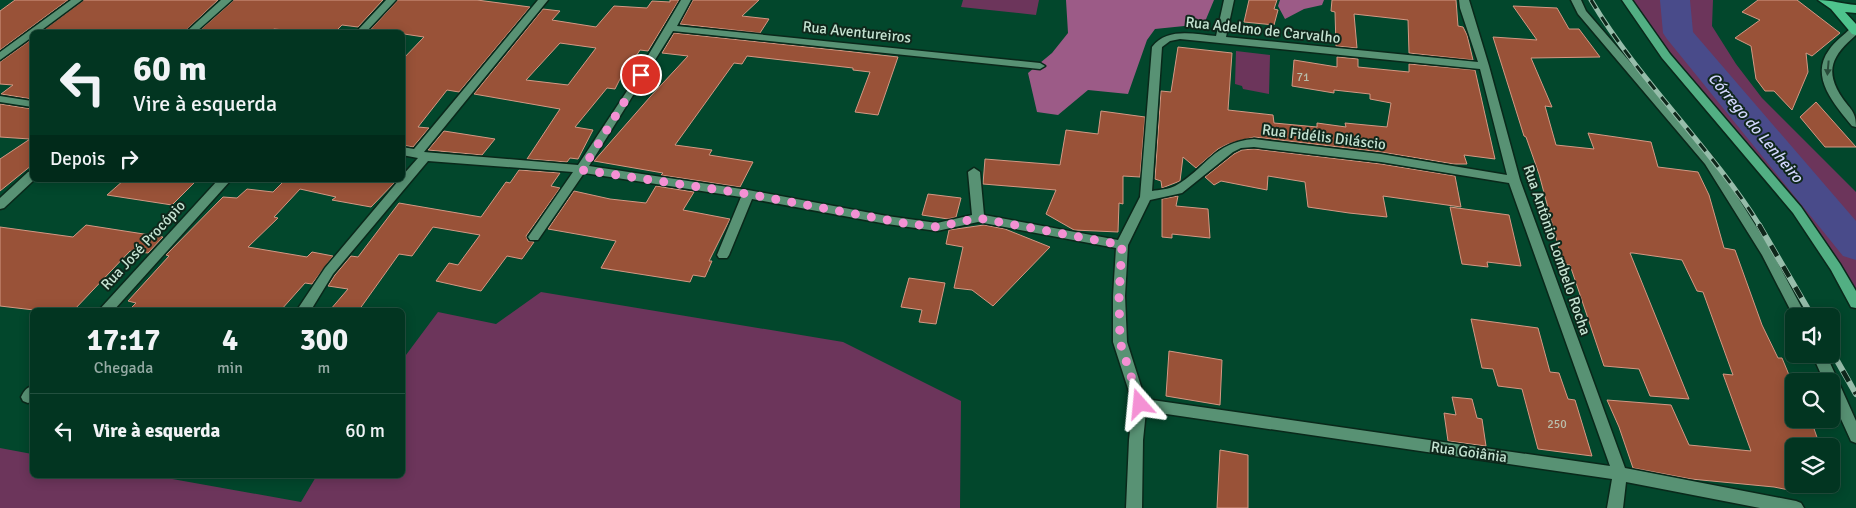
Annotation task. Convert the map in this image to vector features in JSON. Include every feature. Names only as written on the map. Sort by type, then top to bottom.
[{"type":"highway","points":[[1824,0],[1856,10]]},
{"type":"highway","points":[[1833,3],[1856,30]]},
{"type":"main road","points":[[1627,0],[1666,56],[1797,210],[1836,267],[1856,303]]},
{"type":"street","points":[[37,30],[77,0]]},
{"type":"street","points":[[193,30],[228,0]]},
{"type":"street","points":[[363,30],[391,0]]},
{"type":"street","points":[[405,175],[543,0]]},
{"type":"street","points":[[534,238],[582,170],[671,28],[686,0]]},
{"type":"street","points":[[1220,40],[1229,0]]},
{"type":"street","name":"Rua Antônio Lombelo Rocha","points":[[1464,0],[1484,66],[1514,180],[1620,474],[1615,508]]},
{"type":"street","points":[[1576,0],[1581,12],[1709,162],[1767,253],[1796,308]]},
{"type":"street","name":"Rua Aventureiros","points":[[671,28],[1040,66]]},
{"type":"street","points":[[1856,30],[1830,56],[1826,70],[1830,85],[1837,99],[1856,123]]},
{"type":"street","points":[[0,57],[30,35]]},
{"type":"street","name":"Rua Adelmo de Carvalho","points":[[1122,245],[1146,197],[1157,47],[1161,41],[1170,37],[1180,36],[1484,66]]},
{"type":"street","points":[[0,99],[30,104]]},
{"type":"street","name":"Rua Fidélis Diláscio","points":[[1146,197],[1178,190],[1229,149],[1239,144],[1254,143],[1381,158],[1514,180]]},
{"type":"street","points":[[405,152],[421,155],[561,166],[748,194],[887,220],[937,227],[978,218],[1122,245],[1119,296],[1120,342],[1140,404],[1136,440],[1134,508]]},
{"type":"street","points":[[974,172],[978,218]]},
{"type":"street","points":[[0,205],[30,177]]},
{"type":"street","name":"Rua José Procópio","points":[[108,308],[224,182]]},
{"type":"street","points":[[305,308],[329,271],[400,182]]},
{"type":"street","points":[[723,255],[748,194]]},
{"type":"street","points":[[1823,363],[1856,437]]},
{"type":"street","name":"Rua Goiânia","points":[[1140,404],[1620,474],[1796,508]]},
{"type":"shaded area","points":[[963,0],[1039,0],[1036,15],[961,7]]},
{"type":"shaded area","points":[[1066,0],[1214,0],[1204,24],[1155,29],[1147,40],[1128,94],[1088,90],[1058,115],[1037,112],[1028,73],[1052,53],[1068,33]]},
{"type":"shaded area","points":[[1280,0],[1324,0],[1322,5],[1304,9],[1285,19],[1278,6]]},
{"type":"shaded area","points":[[1632,0],[1713,0],[1712,26],[1736,64],[1762,98],[1856,192],[1856,295],[1677,62]]},
{"type":"shaded area","points":[[1236,51],[1270,55],[1269,94],[1243,89],[1242,86],[1235,84]]},
{"type":"shaded area","points":[[541,292],[843,342],[961,401],[960,508],[0,508],[0,448],[30,454],[30,478],[167,478],[301,502],[315,478],[405,478],[405,356],[438,312],[496,324]]},
{"type":"building","points":[[15,0],[68,0],[0,50],[0,11]]},
{"type":"building","points":[[84,0],[218,0],[186,30],[44,30]]},
{"type":"building","points":[[234,0],[383,0],[358,27],[342,25],[337,30],[200,30]]},
{"type":"building","points":[[398,0],[477,0],[530,7],[459,92],[447,90],[418,127],[429,128],[413,147],[405,146],[405,57],[424,37],[405,34],[405,30],[371,29]]},
{"type":"building","points":[[670,0],[679,0],[648,51],[640,50],[625,73],[623,73],[615,89],[607,88],[575,127],[593,130],[578,159],[570,158],[567,162],[527,159],[560,109],[474,94],[543,9],[560,11],[552,20],[596,27],[614,6],[647,8],[652,1],[670,2]],"holes":[[[560,43],[596,48],[568,85],[526,80]]]},
{"type":"building","points":[[693,0],[759,0],[742,16],[769,19],[760,33],[680,24]]},
{"type":"building","points":[[1249,0],[1277,0],[1274,9],[1278,10],[1274,25],[1244,22]]},
{"type":"building","points":[[1332,0],[1456,0],[1458,26],[1463,27],[1467,35],[1473,60],[1409,53],[1408,20],[1354,14],[1357,48],[1336,46],[1335,12],[1331,11]]},
{"type":"building","points":[[1758,0],[1797,0],[1840,33],[1812,56],[1806,53],[1808,72],[1792,110],[1774,91],[1765,91],[1756,79],[1751,46],[1735,38],[1760,20],[1742,12]]},
{"type":"building","points":[[1513,6],[1557,8],[1569,29],[1579,29],[1600,57],[1531,58],[1552,107],[1545,106],[1556,145],[1594,149],[1588,133],[1651,142],[1658,167],[1698,172],[1709,195],[1724,248],[1735,250],[1762,325],[1778,358],[1782,358],[1788,373],[1785,373],[1785,428],[1814,428],[1817,438],[1785,438],[1785,489],[1691,479],[1633,468],[1619,427],[1607,400],[1671,405],[1689,445],[1751,451],[1723,374],[1733,375],[1703,292],[1697,291],[1682,260],[1630,253],[1689,399],[1650,396],[1639,369],[1604,366],[1570,265],[1563,264],[1539,174],[1524,136],[1493,37],[1537,40]]},
{"type":"building","points":[[674,33],[898,57],[878,115],[855,112],[870,72],[853,70],[853,68],[747,56],[742,64],[734,63],[675,145],[712,150],[709,155],[753,162],[740,187],[661,175],[663,173],[594,161],[688,56],[662,53]]},
{"type":"building","points":[[30,40],[30,99],[1,94],[13,85],[0,84],[0,62]]},
{"type":"building","points":[[1178,47],[1232,53],[1228,110],[1273,115],[1274,123],[1317,127],[1317,123],[1346,127],[1345,123],[1387,127],[1391,103],[1370,99],[1370,94],[1334,90],[1334,93],[1292,86],[1294,60],[1337,67],[1337,57],[1358,59],[1358,67],[1409,72],[1409,64],[1475,70],[1495,159],[1464,155],[1467,164],[1454,164],[1381,152],[1254,137],[1228,144],[1218,149],[1196,168],[1183,157],[1180,181],[1162,188],[1161,181],[1155,179],[1161,91],[1171,92]]},
{"type":"building","points":[[1816,102],[1856,147],[1825,147],[1800,117]]},
{"type":"building","points":[[0,104],[30,109],[30,139],[0,137]]},
{"type":"building","points":[[1101,111],[1145,117],[1140,177],[1123,176],[1123,204],[1119,203],[1118,232],[1074,230],[1046,214],[1056,190],[983,184],[985,159],[1060,165],[1066,130],[1098,134]]},
{"type":"building","points":[[444,131],[495,139],[482,155],[428,150]]},
{"type":"building","points":[[30,139],[30,167],[0,191],[0,159]]},
{"type":"building","points":[[1254,149],[1381,164],[1455,176],[1461,207],[1383,196],[1387,217],[1349,213],[1308,207],[1305,182],[1268,176],[1267,190],[1221,181],[1214,185],[1205,177],[1234,154],[1242,150]]},
{"type":"building","points":[[519,170],[560,173],[551,186],[560,188],[526,236],[528,241],[534,242],[522,259],[507,256],[481,291],[436,281],[449,263],[458,265],[480,235],[433,227],[412,256],[399,254],[360,308],[332,308],[348,289],[328,286],[335,275],[351,256],[358,257],[399,203],[481,217],[506,182],[510,183]]},
{"type":"building","points":[[122,182],[195,182],[172,205],[107,195]]},
{"type":"building","points":[[283,182],[395,182],[371,207],[332,200],[336,197],[300,189],[274,217],[278,218],[248,247],[307,257],[312,252],[333,256],[312,284],[305,283],[283,308],[131,308],[136,303],[128,301],[169,256],[166,255],[223,197],[237,198],[247,189],[273,192]]},
{"type":"building","points":[[656,186],[694,192],[683,210],[730,219],[709,261],[712,261],[705,277],[693,275],[690,282],[601,268],[616,241],[548,229],[574,191],[610,199],[646,203]]},
{"type":"building","points":[[928,194],[961,198],[956,217],[948,219],[922,215]]},
{"type":"building","points":[[1178,196],[1176,206],[1208,209],[1210,238],[1172,234],[1172,238],[1162,237],[1162,199]]},
{"type":"building","points":[[1450,207],[1509,215],[1521,266],[1487,262],[1488,267],[1462,264]]},
{"type":"building","points":[[86,225],[163,237],[148,253],[130,251],[76,308],[30,308],[30,310],[0,306],[0,227],[73,237]]},
{"type":"building","points":[[984,225],[1005,229],[1050,247],[993,306],[972,290],[954,288],[963,247],[946,244],[949,230]]},
{"type":"building","points":[[909,278],[945,283],[936,324],[919,322],[922,310],[901,307]]},
{"type":"building","points":[[1471,319],[1538,328],[1550,372],[1559,373],[1568,399],[1575,400],[1592,456],[1538,449],[1522,389],[1498,386],[1493,369],[1482,368]]},
{"type":"building","points":[[1169,351],[1222,360],[1220,405],[1166,396]]},
{"type":"building","points":[[1452,397],[1472,399],[1477,418],[1482,419],[1486,446],[1448,441],[1444,413],[1456,415]]},
{"type":"building","points":[[1220,450],[1248,455],[1248,508],[1217,508]]},
{"type":"waterway","name":"Córrego do Lenheiro","points":[[1675,0],[1678,33],[1856,246]]},
{"type":"railway","points":[[1591,0],[1610,30],[1652,86],[1719,168],[1760,226]]},
{"type":"railway","points":[[1759,225],[1807,308]]},
{"type":"railway","points":[[1838,363],[1856,394]]},
{"type":"route","points":[[641,75],[582,170],[748,194],[903,223],[937,227],[978,218],[1122,245],[1119,296],[1120,342],[1140,404]]}]
